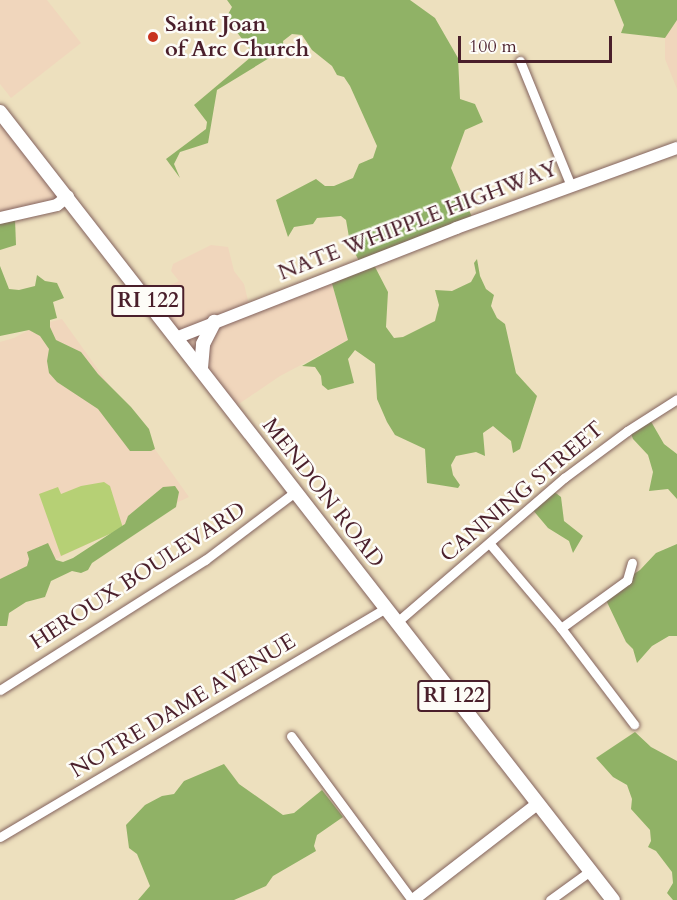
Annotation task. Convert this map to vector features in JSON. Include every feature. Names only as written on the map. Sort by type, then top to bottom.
[{"type":"main road","name":"MENDON ROAD","points":[[0,112],[68,196],[613,900]]},
{"type":"main road","name":"NATE WHIPPLE HIGHWAY","points":[[176,338],[571,186],[677,148]]},
{"type":"main road","points":[[0,218],[57,205],[68,196]]},
{"type":"main road","points":[[201,368],[202,344],[214,322]]},
{"type":"main road","points":[[412,900],[537,804]]},
{"type":"street","points":[[520,61],[571,186]]},
{"type":"street","name":"CANNING STREET","points":[[397,622],[573,471],[627,430],[677,399]]},
{"type":"street","name":"HEROUX BOULEVARD","points":[[0,690],[205,560],[295,492]]},
{"type":"street","points":[[490,544],[561,628],[634,724]]},
{"type":"street","points":[[561,628],[627,579],[632,563]]},
{"type":"street","name":"NOTRE DAME AVENUE","points":[[0,837],[386,608]]},
{"type":"street","points":[[291,736],[412,900]]},
{"type":"street","points":[[550,900],[590,871]]},
{"type":"shaded area","points":[[0,0],[47,0],[81,43],[11,98],[0,84]]},
{"type":"shaded area","points":[[677,20],[677,89],[665,59],[665,38]]},
{"type":"shaded area","points":[[0,114],[68,202],[0,222]]},
{"type":"shaded area","points":[[211,245],[228,247],[234,271],[244,284],[250,309],[331,280],[348,340],[280,376],[230,410],[148,303],[168,286],[179,281],[171,271],[173,264]]},
{"type":"shaded area","points":[[62,319],[189,497],[0,585],[0,342],[14,338],[38,325]]},
{"type":"green space","points":[[227,0],[410,0],[435,18],[458,58],[460,99],[475,104],[483,122],[465,130],[451,168],[475,224],[374,265],[388,292],[386,327],[394,338],[403,337],[435,321],[439,305],[435,290],[452,291],[471,282],[476,273],[474,263],[477,259],[480,276],[486,289],[494,295],[491,306],[497,318],[505,324],[516,373],[537,396],[520,449],[513,453],[511,441],[493,426],[483,433],[485,456],[476,452],[456,456],[451,465],[453,475],[460,485],[458,488],[427,483],[425,449],[395,435],[387,422],[377,399],[375,364],[355,350],[348,359],[354,383],[328,390],[322,385],[321,376],[315,367],[302,366],[348,340],[331,280],[362,267],[350,243],[346,220],[341,216],[317,218],[313,224],[294,227],[288,237],[276,200],[316,179],[325,186],[334,186],[353,178],[359,164],[373,158],[377,146],[344,77],[337,75],[332,66],[312,50],[302,35],[292,34],[283,41],[284,49],[217,90],[208,143],[180,152],[174,164],[180,178],[166,159],[206,129],[207,122],[194,105],[251,57],[249,48],[226,18],[232,7]]},
{"type":"green space","points":[[614,0],[677,0],[677,20],[665,38],[621,33],[624,25]]},
{"type":"green space","points":[[15,219],[16,245],[0,250],[0,222]]},
{"type":"green space","points":[[0,266],[9,289],[19,290],[35,286],[37,275],[45,281],[57,283],[64,298],[53,302],[57,318],[50,320],[50,327],[56,340],[81,352],[98,374],[131,407],[149,429],[155,449],[130,451],[98,409],[57,382],[49,373],[47,361],[49,349],[40,336],[29,330],[0,336]]},
{"type":"green space","points":[[649,418],[664,444],[677,454],[677,499],[668,489],[649,491],[653,472],[648,455],[633,439],[629,429]]},
{"type":"green space","points":[[104,482],[110,486],[123,528],[61,556],[39,494],[58,487],[61,494],[81,486]]},
{"type":"green space","points":[[175,486],[179,492],[176,507],[92,563],[88,570],[81,573],[72,571],[51,581],[45,597],[26,602],[9,613],[7,626],[0,626],[0,579],[27,566],[29,559],[27,552],[48,543],[56,560],[63,562],[73,558],[125,524],[128,516],[163,487]]},
{"type":"green space","points":[[552,490],[561,497],[564,521],[583,536],[573,553],[569,541],[548,528],[532,509]]},
{"type":"green space","points":[[677,544],[677,636],[669,636],[652,646],[637,663],[633,649],[626,642],[606,600],[611,589],[640,570],[656,553]]},
{"type":"green space","points":[[635,732],[651,747],[677,761],[677,900],[673,900],[667,893],[673,883],[672,872],[656,851],[648,847],[651,841],[650,830],[631,809],[632,799],[627,785],[613,777],[596,758]]},
{"type":"green space","points":[[224,764],[239,784],[283,815],[294,813],[322,790],[343,817],[317,835],[314,846],[316,851],[273,876],[266,886],[234,900],[138,900],[150,886],[137,854],[129,848],[126,825],[145,805],[162,796],[174,794],[184,781]]},
{"type":"place","name":"Saint Joan of Arc Church","points":[[153,37]]}]
